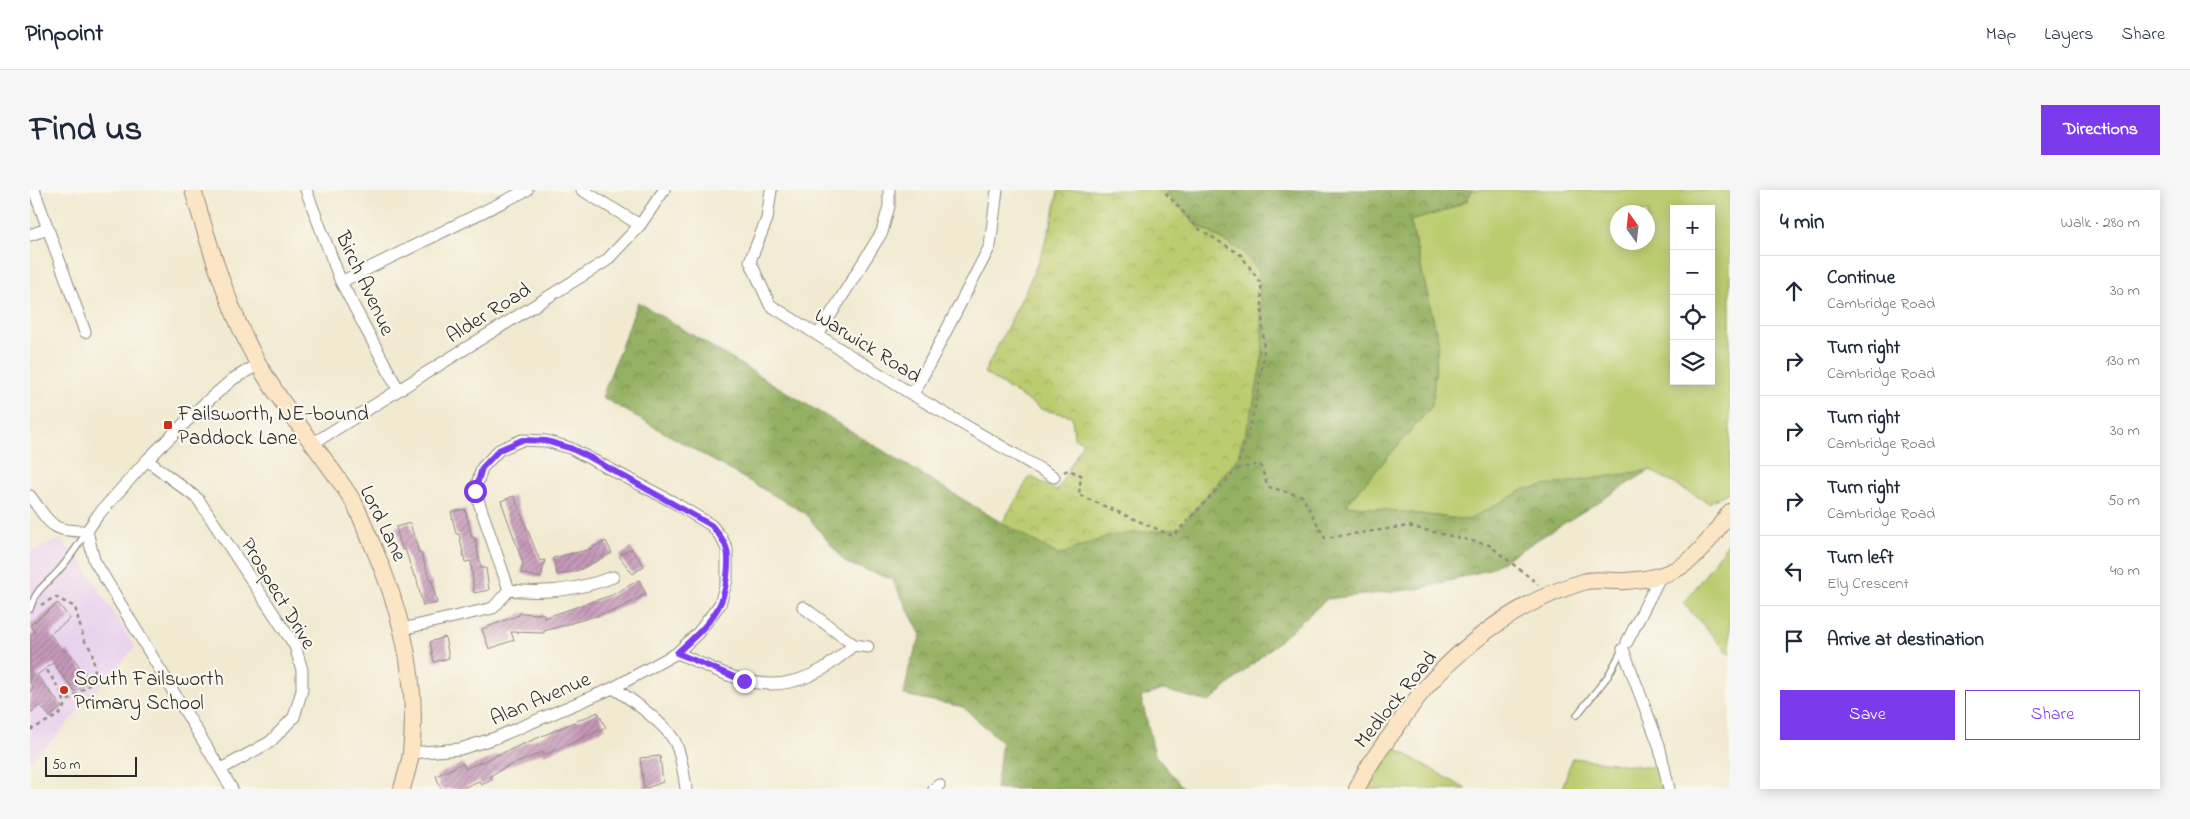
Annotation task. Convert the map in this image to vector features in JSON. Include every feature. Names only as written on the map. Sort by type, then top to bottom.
[{"type":"street","points":[[34,190],[86,332]]},
{"type":"street","name":"Lord Lane","points":[[193,190],[208,244],[231,302],[259,364],[283,405],[353,502],[390,586],[402,629],[409,666],[413,708],[411,753],[402,789]]},
{"type":"street","points":[[342,282],[527,190]]},
{"type":"street","points":[[582,190],[640,225]]},
{"type":"street","name":"Alder Road","points":[[312,444],[606,261],[640,225],[664,190]]},
{"type":"street","name":"Warwick Road","points":[[771,190],[767,220],[750,261],[770,305],[913,395],[1054,477]]},
{"type":"street","points":[[818,335],[882,232],[889,206],[890,190]]},
{"type":"street","points":[[913,395],[990,246],[997,190]]},
{"type":"street","name":"Birch Avenue","points":[[308,191],[342,282],[398,389]]},
{"type":"street","points":[[30,235],[48,229]]},
{"type":"street","points":[[232,789],[94,560],[87,531],[98,515],[147,460],[217,392],[233,378],[259,364]]},
{"type":"street","points":[[509,590],[475,491],[482,468],[499,450],[522,440],[546,441],[570,448],[674,502],[711,525],[721,537],[727,549],[726,580],[720,604],[698,633],[677,653],[613,688]]},
{"type":"street","name":"Prospect Drive","points":[[147,460],[198,499],[294,646],[302,670],[302,690],[294,717],[270,742],[220,769]]},
{"type":"street","points":[[30,496],[50,524],[58,530],[87,531]]},
{"type":"street","name":"Medlock Road","points":[[1357,789],[1366,770],[1424,690],[1466,646],[1507,616],[1586,581],[1625,581],[1660,577],[1680,569],[1700,553],[1730,512]]},
{"type":"street","points":[[402,629],[493,608],[509,590],[558,591],[590,585],[613,577]]},
{"type":"street","points":[[1660,577],[1625,646],[1659,745],[1668,789]]},
{"type":"street","points":[[803,607],[854,645],[868,646]]},
{"type":"street","points":[[677,653],[744,681],[764,685],[785,683],[805,678],[825,668],[854,645]]},
{"type":"street","name":"Alan Avenue","points":[[411,753],[460,749],[495,738],[613,688],[631,698],[676,742],[684,770],[686,789]]},
{"type":"lane","points":[[30,609],[39,590],[60,570],[87,531]]},
{"type":"lane","points":[[1577,715],[1608,676],[1625,646]]},
{"type":"path","points":[[1054,477],[1068,470],[1081,475],[1078,495],[1173,536],[1237,469],[1255,408],[1264,355],[1261,284],[1242,255],[1198,229],[1163,190]]},
{"type":"path","points":[[1237,469],[1260,464],[1268,487],[1302,496],[1325,538],[1408,526],[1489,544],[1551,595]]},
{"type":"path","points":[[30,730],[36,725],[49,722],[59,715],[65,703],[90,684],[95,671],[92,651],[84,640],[75,607],[55,597],[38,607]]},
{"type":"path","points":[[46,669],[62,693],[65,703]]},
{"type":"shaded area","name":"South Failsworth Primary School","points":[[60,539],[80,560],[135,647],[60,732],[30,762],[30,552]]},
{"type":"green space","points":[[1058,190],[1164,190],[1195,224],[1243,252],[1258,270],[1263,353],[1253,407],[1237,459],[1179,528],[1107,536],[1059,555],[1002,523],[1030,476],[1057,491],[1083,442],[1074,438],[1072,416],[1043,410],[984,373],[1018,307],[1038,261],[1047,238]]},
{"type":"green space","points":[[1164,190],[1472,190],[1467,200],[1445,211],[1410,221],[1438,340],[1432,406],[1346,505],[1468,520],[1525,489],[1650,470],[1490,569],[1424,588],[1327,599],[1209,702],[1163,690],[1141,697],[1155,755],[1184,789],[996,789],[1002,742],[963,707],[904,695],[909,668],[921,635],[892,579],[846,563],[805,513],[602,397],[638,302],[1002,523],[1059,555],[1107,536],[1179,528],[1253,407],[1263,353],[1258,270],[1243,252],[1195,224]]},
{"type":"green space","points":[[1472,190],[1730,190],[1730,491],[1709,503],[1650,470],[1468,520],[1346,505],[1432,406],[1438,340],[1410,220],[1445,211],[1467,201]]},
{"type":"green space","points":[[1730,540],[1730,655],[1684,604]]},
{"type":"green space","points":[[1395,748],[1466,789],[1368,789]]},
{"type":"green space","points":[[1572,758],[1662,769],[1667,789],[1562,789]]},
{"type":"building","points":[[514,496],[540,561],[545,560],[541,578],[521,573],[523,563],[501,501]]},
{"type":"building","points":[[465,509],[472,538],[475,538],[481,568],[486,568],[489,590],[474,593],[471,561],[465,562],[459,534],[456,534],[451,512]]},
{"type":"building","points":[[410,523],[419,553],[421,553],[430,581],[432,581],[437,603],[423,606],[416,576],[414,576],[405,549],[402,550],[396,527]]},
{"type":"building","points":[[606,541],[612,553],[579,570],[557,575],[553,558],[587,550]]},
{"type":"building","points":[[631,548],[644,566],[633,574],[619,556]]},
{"type":"building","points":[[639,580],[646,594],[616,610],[544,631],[544,633],[511,632],[514,640],[489,649],[482,629],[519,615],[519,613],[544,614],[544,618],[612,595]]},
{"type":"building","points":[[58,603],[70,619],[50,634],[64,652],[67,650],[90,680],[75,692],[53,663],[37,675],[62,707],[50,717],[40,705],[30,713],[30,691],[34,688],[30,683],[30,636],[35,632],[30,625]]},
{"type":"building","points":[[445,637],[449,658],[434,662],[430,642]]},
{"type":"building","points":[[598,712],[606,728],[544,755],[543,752],[504,768],[490,776],[492,780],[481,785],[479,781],[460,789],[441,789],[436,776],[463,763],[465,769]]},
{"type":"building","points":[[660,756],[663,782],[644,789],[640,758]]},
{"type":"place","name":"Failsworth, NE-bound Paddock Lane","points":[[168,425]]},
{"type":"place","name":"South Failsworth Primary School","points":[[64,690]]},
{"type":"route","points":[[475,491],[482,468],[499,450],[522,440],[546,441],[570,448],[591,458],[674,502],[711,525],[721,537],[727,549],[726,580],[720,604],[698,633],[677,653],[744,681]]}]
